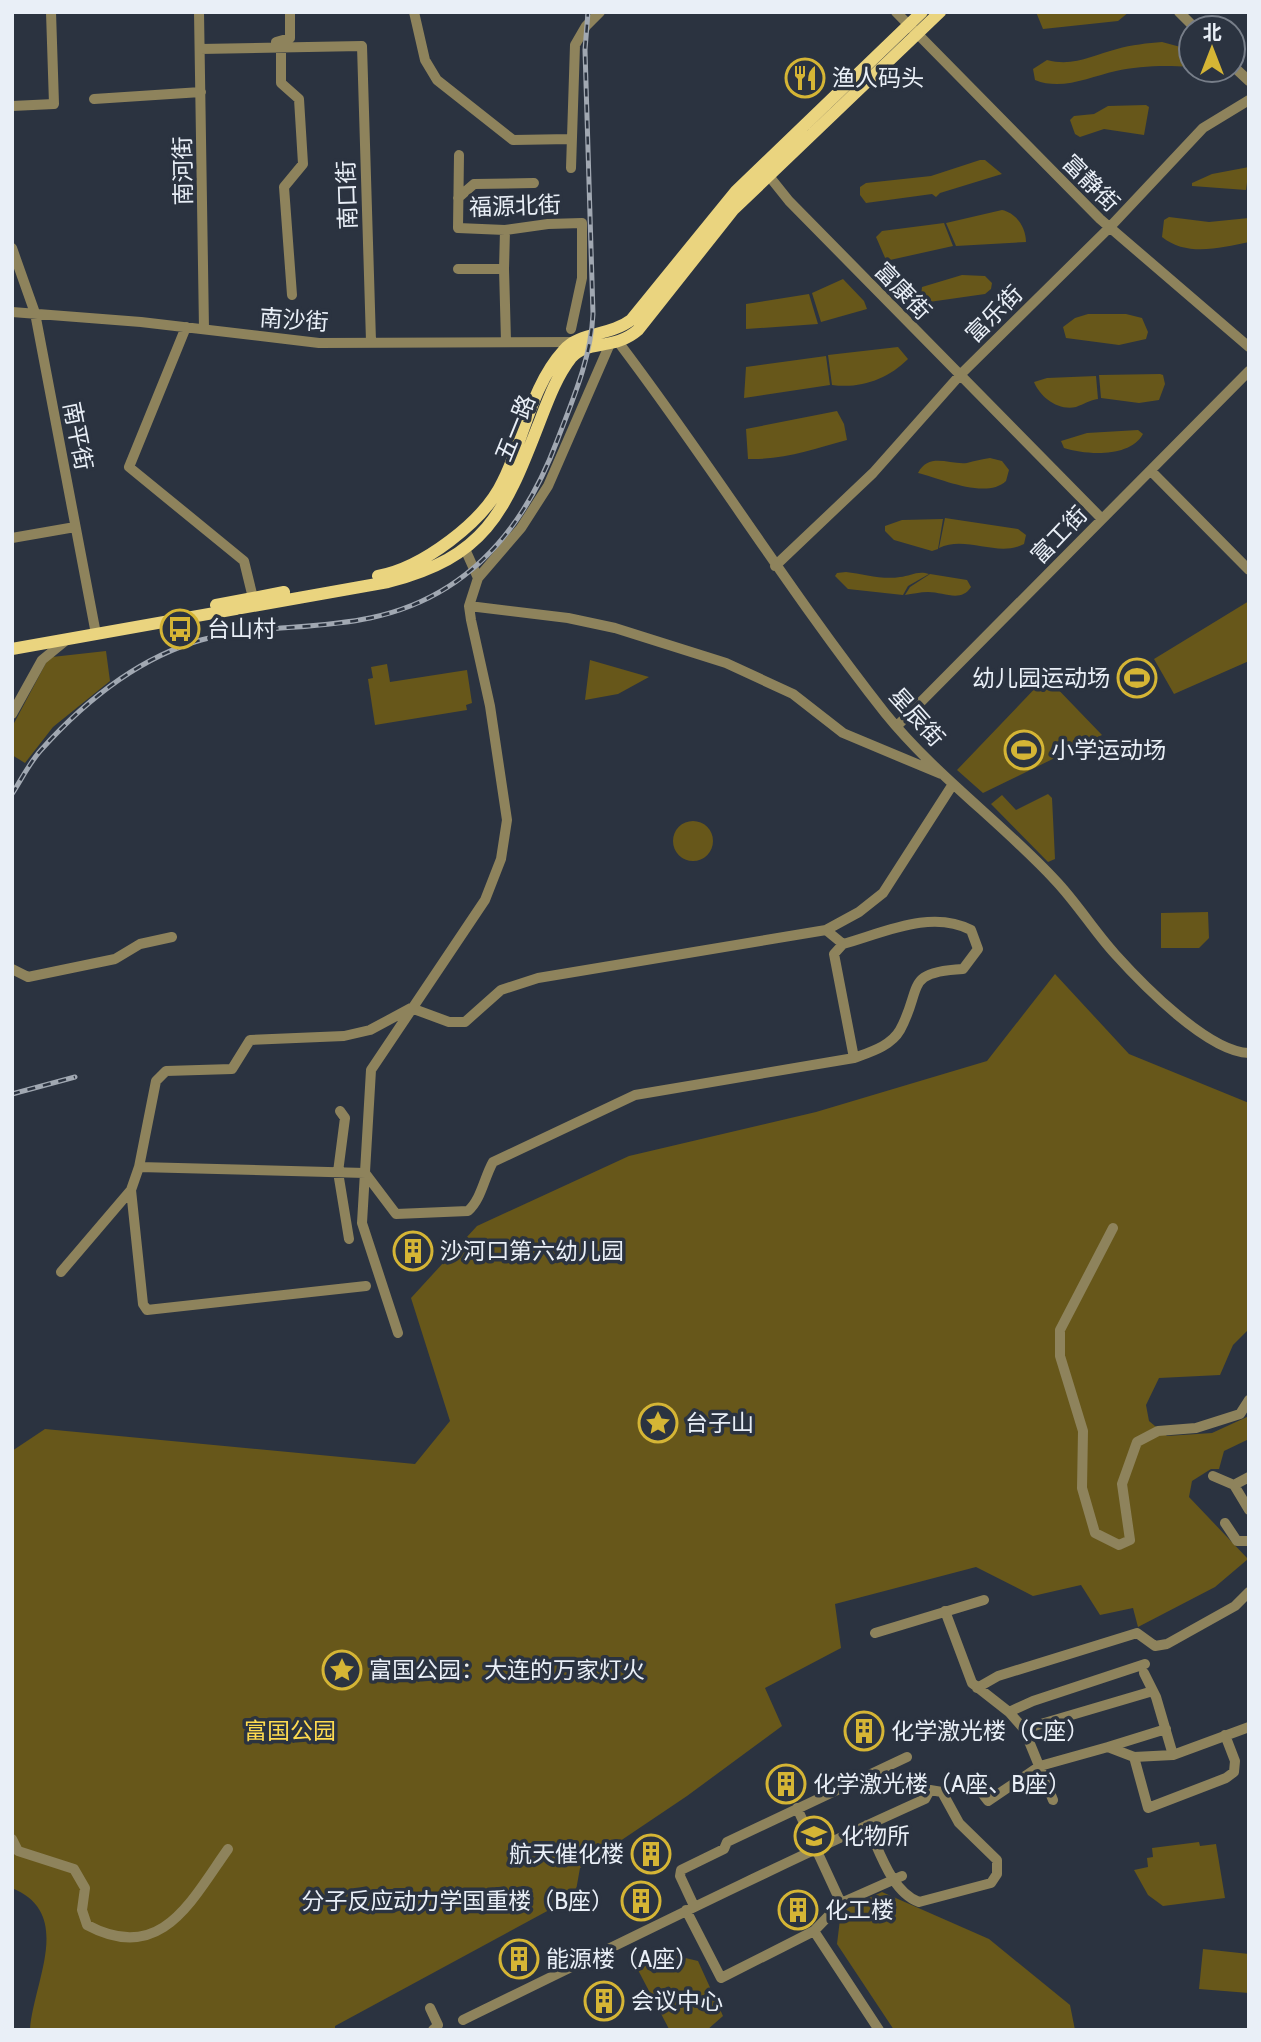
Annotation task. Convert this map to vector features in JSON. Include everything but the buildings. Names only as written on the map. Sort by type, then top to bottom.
[{"type":"main road","points":[[591,346],[614,344],[638,330],[733,210],[913,30],[922,12]]},
{"type":"main road","points":[[573,335],[606,334],[631,320],[736,191],[913,30],[940,12]]},
{"type":"main road","name":"五一路","points":[[254,602],[386,574],[440,549],[480,512],[503,482],[540,388],[573,335]]},
{"type":"main road","name":"五一路","points":[[12,642],[427,572],[465,549],[487,530],[511,492],[550,396],[568,363],[581,349],[591,346]]},
{"type":"main road","name":"五一路","points":[[12,649],[71,639],[95,630]]},
{"type":"street","points":[[12,106],[54,104],[51,12]]},
{"type":"street","name":"南河街","points":[[199,12],[204,329]]},
{"type":"street","points":[[242,48],[249,43],[287,41],[290,38],[290,12]]},
{"type":"street","points":[[414,12],[425,60],[437,80],[513,140],[571,139]]},
{"type":"street","name":"福源北街","points":[[571,168],[575,45],[586,26],[600,12]]},
{"type":"street","name":"富静街","points":[[896,12],[1109,228],[1249,347]]},
{"type":"street","name":"南口街","points":[[281,47],[362,46],[371,341]]},
{"type":"street","points":[[200,49],[281,47],[281,83],[299,99],[303,163],[284,187],[292,295]]},
{"type":"street","points":[[94,99],[201,92]]},
{"type":"street","name":"富乐街","points":[[775,566],[873,473],[960,375],[1109,228],[1203,128],[1249,100]]},
{"type":"street","name":"福源北街","points":[[459,155],[458,228],[505,230],[582,223],[582,278],[573,335]]},
{"type":"street","name":"富康街","points":[[769,176],[789,201],[1102,519]]},
{"type":"street","points":[[458,198],[474,184],[534,183]]},
{"type":"street","points":[[505,230],[506,341]]},
{"type":"street","name":"南平街","points":[[12,248],[35,313],[95,630]]},
{"type":"street","points":[[458,269],[504,269]]},
{"type":"street","name":"南沙街","points":[[12,312],[186,327],[283,341],[506,341],[573,335],[591,346]]},
{"type":"street","points":[[186,327],[129,467],[244,561],[254,602]]},
{"type":"street","points":[[398,1333],[362,1223],[371,1070],[485,900],[501,859],[507,820],[490,706],[470,606],[478,578],[521,528],[548,486],[614,344]]},
{"type":"street","name":"星辰街","points":[[614,344],[775,566],[897,726],[953,784],[1005,829],[1057,882],[1116,955],[1188,1023],[1236,1053],[1249,1053]]},
{"type":"street","name":"富工街","points":[[897,726],[1249,371]]},
{"type":"street","points":[[1151,471],[1249,570]]},
{"type":"street","points":[[12,538],[75,527]]},
{"type":"street","points":[[465,549],[478,578]]},
{"type":"street","points":[[470,606],[568,618],[615,628],[726,663],[793,694],[843,733],[945,775]]},
{"type":"street","points":[[12,714],[42,660],[54,647],[71,639]]},
{"type":"street","points":[[61,1272],[131,1190],[139,1167],[156,1081],[166,1071],[232,1069],[250,1040],[344,1036],[370,1030],[411,1008],[449,1022],[465,1022],[501,990],[538,978],[826,930],[859,912],[883,893],[953,784]]},
{"type":"street","points":[[365,1173],[396,1214],[468,1211],[476,1205],[483,1180],[493,1162],[635,1095],[854,1058],[878,1050],[899,1032],[917,983],[933,971],[963,969],[978,949],[971,930],[957,922],[930,921],[843,944],[834,954],[854,1058]]},
{"type":"street","points":[[826,930],[843,944]]},
{"type":"street","points":[[12,969],[29,977],[115,959],[140,944],[172,937]]},
{"type":"street","points":[[340,1111],[345,1118],[338,1172],[349,1239]]},
{"type":"street","points":[[139,1167],[365,1173]]},
{"type":"street","points":[[131,1190],[143,1304],[147,1310],[366,1286]]},
{"type":"street","points":[[1113,1227],[1060,1330],[1060,1356],[1083,1431],[1082,1488],[1095,1533],[1119,1545],[1130,1540],[1122,1484],[1137,1442],[1158,1431],[1196,1428],[1240,1414],[1249,1400]]},
{"type":"street","points":[[1213,1476],[1234,1485],[1249,1510]]},
{"type":"street","points":[[1234,1485],[1249,1477]]},
{"type":"street","points":[[1225,1523],[1237,1541],[1249,1541]]},
{"type":"street","points":[[977,1688],[998,1676],[1138,1633],[1155,1646],[1167,1644],[1235,1606],[1249,1592]]},
{"type":"street","points":[[875,1633],[984,1600]]},
{"type":"street","points":[[945,1611],[965,1670],[977,1688],[1009,1712],[1024,1729],[1053,1800]]},
{"type":"street","points":[[1009,1712],[1033,1701],[1145,1669],[1173,1755]]},
{"type":"street","points":[[1024,1729],[1153,1691]]},
{"type":"street","points":[[1108,1747],[1134,1756],[1173,1755],[1249,1727]]},
{"type":"street","points":[[978,1788],[988,1801],[1040,1766],[1166,1729]]},
{"type":"street","points":[[1134,1756],[1149,1808],[1226,1778],[1234,1772],[1235,1761],[1225,1735]]},
{"type":"street","points":[[898,1878],[841,1903],[814,1931],[721,1978],[690,1908],[680,1876],[681,1870],[724,1849],[727,1842],[907,1757]]},
{"type":"street","points":[[463,2020],[690,1908],[816,1848],[925,1798],[930,1790],[942,1792],[960,1823],[997,1860],[997,1874],[991,1883],[919,1902],[909,1898],[867,1825]]},
{"type":"street","points":[[797,1808],[841,1903]]},
{"type":"street","points":[[12,1839],[18,1851],[74,1869],[85,1888],[82,1910],[87,1925],[123,1939],[144,1937],[179,1918],[228,1849]]},
{"type":"street","points":[[814,1931],[880,2030]]},
{"type":"street","points":[[430,2008],[438,2025],[433,2030]]},
{"type":"green space","points":[[1036,12],[1129,12],[1118,21],[1043,29]]},
{"type":"green space","points":[[1162,42],[1177,46],[1177,67],[1133,68],[1065,84],[1035,80],[1033,69],[1047,60],[1075,61]]},
{"type":"green space","points":[[1108,106],[1149,107],[1144,135],[1104,129],[1080,137],[1075,134],[1070,120],[1074,116],[1094,114]]},
{"type":"green space","points":[[985,160],[1002,174],[940,193],[936,197],[932,194],[866,203],[860,195],[860,187],[866,183],[931,176]]},
{"type":"green space","points":[[1249,167],[1246,190],[1192,186],[1192,183],[1212,174]]},
{"type":"green space","points":[[1002,210],[1019,221],[1026,242],[956,246],[946,223]]},
{"type":"green space","points":[[1169,217],[1209,222],[1249,218],[1249,242],[1204,249],[1182,247],[1162,237],[1164,220]]},
{"type":"green space","points":[[944,223],[953,246],[890,260],[886,260],[876,237],[882,231]]},
{"type":"green space","points":[[962,275],[985,276],[992,283],[991,289],[985,294],[929,302],[921,297],[922,287]]},
{"type":"green space","points":[[843,279],[864,301],[867,309],[821,322],[812,293]]},
{"type":"green space","points":[[809,294],[818,324],[746,329],[746,304]]},
{"type":"green space","points":[[1088,314],[1126,314],[1142,318],[1148,332],[1146,339],[1119,345],[1066,338],[1063,327],[1075,318]]},
{"type":"green space","points":[[898,347],[908,359],[892,372],[864,384],[832,385],[828,355]]},
{"type":"green space","points":[[826,356],[830,385],[744,398],[746,367]]},
{"type":"green space","points":[[1099,375],[1163,375],[1165,384],[1159,400],[1139,403],[1101,398]]},
{"type":"green space","points":[[1096,376],[1098,399],[1069,408],[1050,402],[1034,382],[1047,378]]},
{"type":"green space","points":[[837,411],[844,424],[847,440],[786,456],[748,459],[746,429]]},
{"type":"green space","points":[[1138,430],[1143,434],[1137,442],[1107,453],[1064,448],[1061,441],[1087,433]]},
{"type":"green space","points":[[990,458],[1002,461],[1009,470],[1006,481],[997,486],[975,488],[918,473],[934,461],[967,463]]},
{"type":"green space","points":[[945,518],[1018,529],[1026,535],[1024,544],[1004,549],[960,544],[939,548]]},
{"type":"green space","points":[[943,519],[938,549],[932,551],[894,540],[885,531],[885,526],[902,520]]},
{"type":"green space","points":[[837,573],[887,578],[929,574],[908,586],[903,595],[848,589],[835,576]]},
{"type":"green space","points":[[930,574],[967,580],[971,587],[957,596],[928,592],[905,595],[910,587]]},
{"type":"green space","points":[[1249,601],[1249,661],[1174,694],[1154,659]]},
{"type":"green space","points":[[106,651],[110,681],[53,727],[25,763],[12,755],[12,727],[47,661],[52,657]]},
{"type":"green space","points":[[590,660],[649,677],[618,694],[585,700]]},
{"type":"green space","points":[[387,664],[390,682],[467,670],[472,703],[466,705],[467,710],[375,725],[368,679],[373,678],[371,667]]},
{"type":"green space","name":"小学运动场","points":[[1043,680],[1049,680],[1102,735],[983,793],[957,770]]},
{"type":"green space","points":[[1048,794],[1052,798],[1055,859],[1048,862],[991,804],[1002,795],[1016,810]]},
{"type":"green space","points":[[693,821],[707,827],[713,841],[707,855],[693,861],[679,855],[673,841],[679,827]]},
{"type":"green space","points":[[1208,912],[1209,938],[1199,948],[1161,948],[1161,913]]},
{"type":"green space","name":"富国公园","points":[[1055,974],[1129,1054],[1249,1103],[1249,1329],[1233,1345],[1220,1375],[1159,1378],[1146,1405],[1149,1421],[1167,1436],[1212,1433],[1249,1416],[1249,1439],[1224,1451],[1219,1469],[1211,1469],[1192,1481],[1189,1497],[1248,1559],[1215,1587],[1138,1627],[1133,1608],[1100,1615],[1081,1585],[1033,1596],[976,1567],[835,1604],[841,1648],[765,1688],[782,1726],[687,1796],[580,1868],[575,1896],[335,2026],[335,2030],[30,2030],[46,1951],[46,1932],[42,1914],[31,1900],[12,1888],[12,1451],[45,1429],[415,1464],[450,1421],[411,1298],[477,1226],[629,1156],[816,1112],[987,1061]]},
{"type":"green space","points":[[1199,1842],[1200,1846],[1216,1844],[1225,1898],[1163,1906],[1148,1895],[1134,1870],[1148,1867],[1147,1858],[1153,1857],[1152,1848]]},
{"type":"green space","points":[[882,1892],[989,1939],[1070,2005],[1075,2030],[894,2030],[837,1944],[841,1911]]},
{"type":"green space","points":[[1203,1949],[1249,1954],[1249,1993],[1199,1989]]},
{"type":"green space","points":[[677,1956],[698,1961],[723,2016],[707,2030],[669,2029],[638,1970],[651,1963],[657,1970]]},
{"type":"railway","points":[[12,794],[37,755],[75,715],[114,684],[155,658],[222,635],[349,622],[405,608],[436,594],[463,576],[488,555],[509,530],[528,503],[557,441],[580,378],[592,330],[585,50],[588,12]]},
{"type":"railway","points":[[12,1094],[75,1077]]},
{"type":"place","name":"渔人码头","points":[[805,78]]},
{"type":"place","name":"台山村","points":[[180,629]]},
{"type":"place","name":"幼儿园运动场","points":[[1137,678]]},
{"type":"place","name":"小学运动场","points":[[1024,750]]},
{"type":"place","name":"沙河口第六幼儿园","points":[[413,1251]]},
{"type":"place","name":"台子山","points":[[658,1423]]},
{"type":"place","name":"富国公园：大连的万家灯火","points":[[342,1670]]},
{"type":"place","name":"化学激光楼（C座）","points":[[864,1731]]},
{"type":"place","name":"化学激光楼（A座、B座）","points":[[786,1784]]},
{"type":"place","name":"化物所","points":[[814,1836]]},
{"type":"place","name":"航天催化楼","points":[[651,1854]]},
{"type":"place","name":"分子反应动力学国重楼（B座）","points":[[641,1901]]},
{"type":"place","name":"化工楼","points":[[798,1910]]},
{"type":"place","name":"能源楼（A座）","points":[[519,1959]]},
{"type":"place","name":"会议中心","points":[[604,2001]]}]
